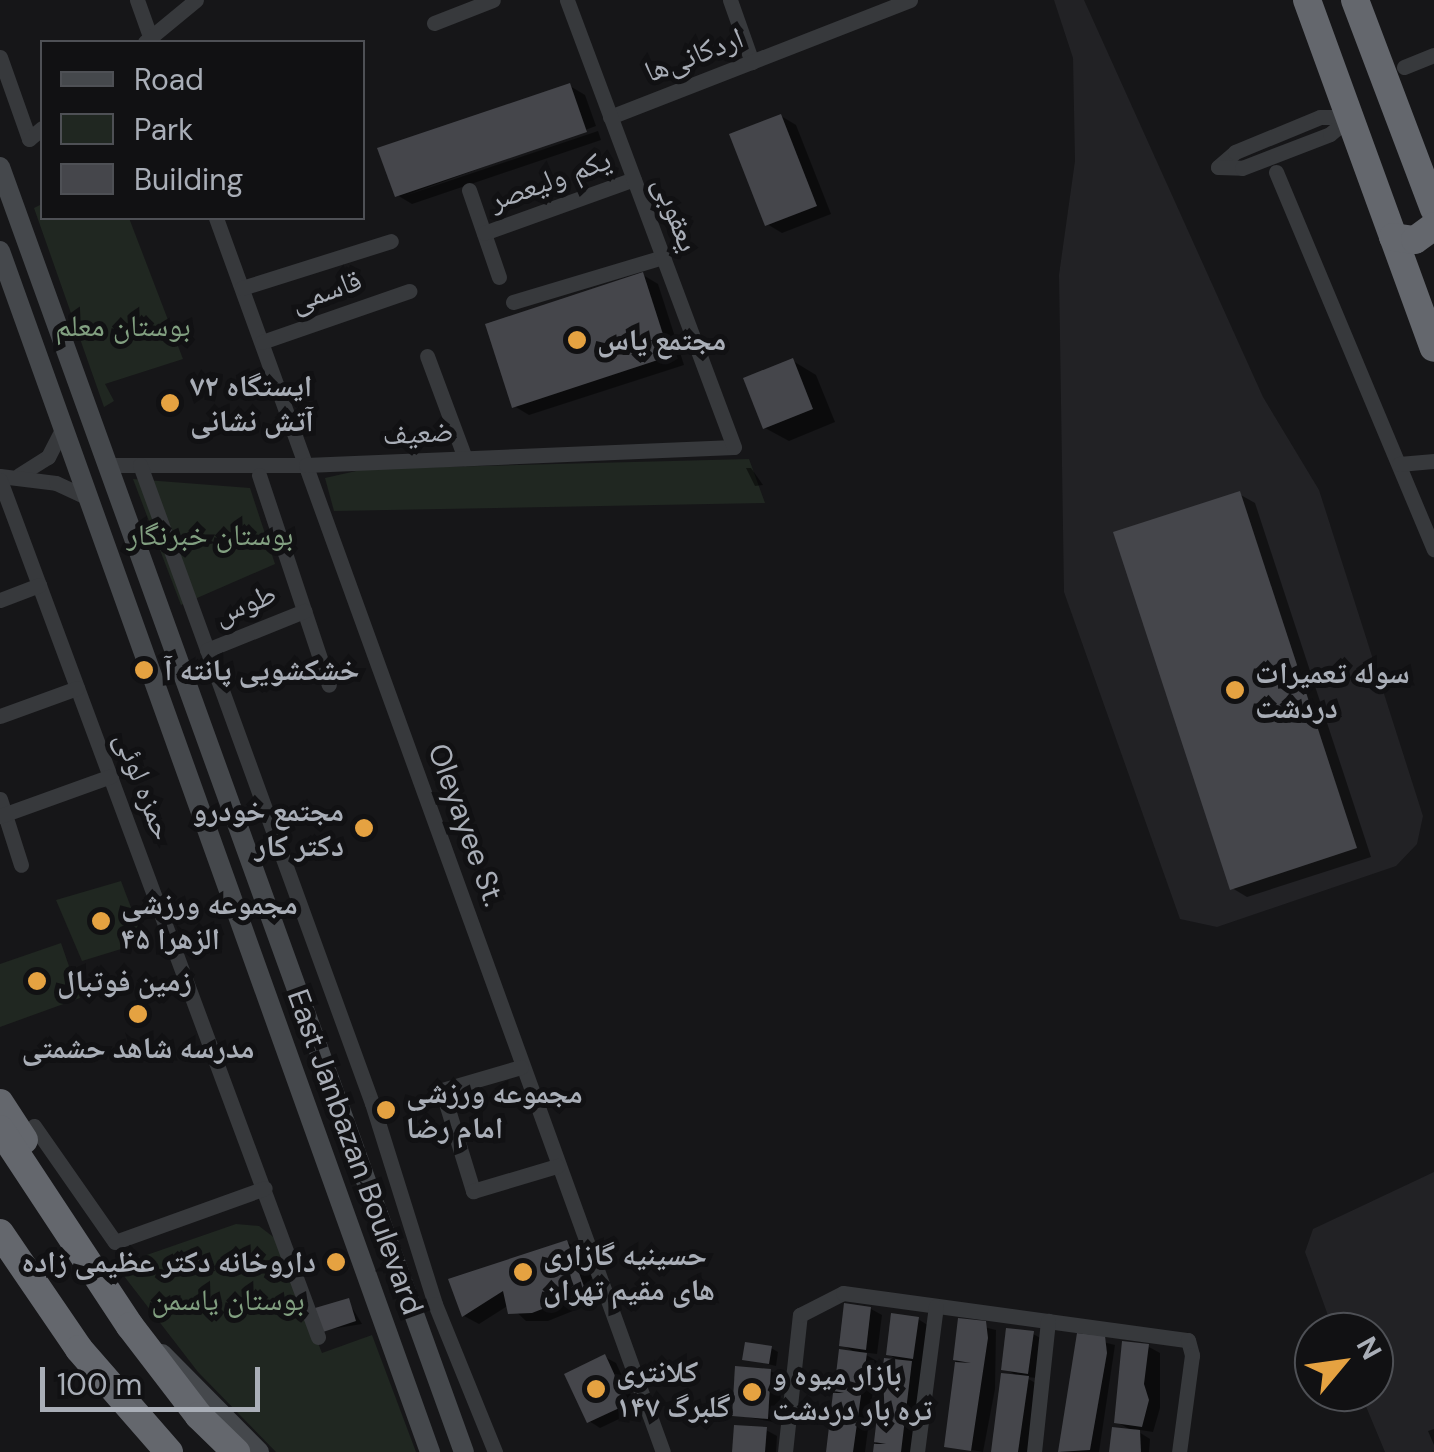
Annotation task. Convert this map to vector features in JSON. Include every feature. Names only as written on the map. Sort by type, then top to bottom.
[{"type":"highway","points":[[1307,0],[1393,237],[1427,300],[1434,348]]},
{"type":"highway","points":[[1355,0],[1434,209]]},
{"type":"highway","points":[[1393,237],[1415,240],[1434,226]]},
{"type":"highway","points":[[0,1103],[46,1175],[84,1256]]},
{"type":"highway","points":[[0,1129],[130,1326],[198,1416],[236,1452]]},
{"type":"highway","points":[[0,1234],[34,1288],[169,1452]]},
{"type":"highway","points":[[0,1260],[34,1288]]},
{"type":"main road","name":"East Janbazan Boulevard","points":[[0,167],[461,1444]]},
{"type":"main road","name":"East Janbazan Boulevard","points":[[0,251],[430,1452]]},
{"type":"main road","points":[[130,1326],[260,1452]]},
{"type":"street","points":[[137,0],[149,40]]},
{"type":"street","points":[[150,40],[196,0]]},
{"type":"street","points":[[434,22],[493,0]]},
{"type":"street","name":"یعقوبی","points":[[567,0],[734,446]]},
{"type":"street","points":[[730,0],[752,62]]},
{"type":"street","name":"اردکانی‌ها","points":[[610,117],[892,3],[910,0]]},
{"type":"street","points":[[1404,67],[1434,54]]},
{"type":"street","points":[[0,56],[29,139],[40,130]]},
{"type":"street","points":[[1320,116],[1350,118],[1330,134],[1242,168],[1218,166],[1236,152],[1320,116]]},
{"type":"street","points":[[1276,172],[1434,549]]},
{"type":"street","name":"یکم ولیعصر","points":[[484,233],[634,180]]},
{"type":"street","name":"یکم ولیعصر","points":[[469,190],[499,278]]},
{"type":"street","name":"Oleyayee St.","points":[[217,220],[663,1452]]},
{"type":"street","points":[[242,288],[391,241]]},
{"type":"street","points":[[513,302],[663,257]]},
{"type":"street","name":"قاسمی","points":[[262,342],[410,291]]},
{"type":"street","points":[[428,356],[464,458]]},
{"type":"street","points":[[0,478],[19,475],[48,456],[64,426]]},
{"type":"street","name":"ضعیف","points":[[105,465],[306,465],[734,446]]},
{"type":"street","points":[[1399,464],[1434,461]]},
{"type":"street","points":[[140,465],[372,1102],[417,1252],[495,1452]]},
{"type":"street","points":[[19,475],[91,500]]},
{"type":"street","name":"طوس","points":[[259,475],[329,686]]},
{"type":"street","name":"حمزه لوئی","points":[[0,478],[318,1337]]},
{"type":"street","points":[[0,532],[17,525]]},
{"type":"street","points":[[0,600],[39,585]]},
{"type":"street","name":"طوس","points":[[207,650],[304,611]]},
{"type":"street","points":[[0,716],[78,688]]},
{"type":"street","points":[[22,864],[2,810],[110,776]]},
{"type":"street","points":[[521,1067],[442,1090],[473,1191],[557,1166]]},
{"type":"street","points":[[34,1126],[115,1242],[265,1188]]},
{"type":"street","points":[[785,1452],[800,1315],[843,1294],[1188,1340],[1192,1356],[1179,1452]]},
{"type":"street","points":[[917,1452],[936,1306]]},
{"type":"street","points":[[1034,1452],[1048,1321]]},
{"type":"street","points":[[461,1444],[482,1426]]},
{"type":"shaded area","points":[[1054,0],[1084,0],[1263,397],[1319,490],[1423,816],[1417,844],[1396,866],[1217,927],[1180,919],[1064,592],[1059,275],[1075,161],[1073,58]]},
{"type":"shaded area","points":[[1434,1172],[1434,1452],[1385,1452],[1368,1412],[1394,1412],[1394,1312],[1327,1312],[1305,1252],[1313,1229]]},
{"type":"green space","name":"بوستان معلم","points":[[40,205],[40,220],[130,220],[183,359],[105,384],[114,401],[104,407],[34,208]]},
{"type":"green space","points":[[749,459],[765,503],[334,511],[325,478],[365,469]]},
{"type":"green space","name":"بوستان خبرنگار","points":[[133,479],[250,488],[275,564],[181,605]]},
{"type":"green space","name":"مجموعه ورزشی الزهرا ۴۵","points":[[121,881],[144,942],[82,961],[56,900]]},
{"type":"green space","name":"زمین فوتبال","points":[[61,943],[80,998],[0,1027],[0,964]]},
{"type":"green space","name":"بوستان یاسمن","points":[[236,1224],[259,1226],[276,1239],[322,1353],[372,1335],[416,1452],[276,1452],[198,1372],[124,1276],[138,1258]]},
{"type":"building","points":[[570,83],[587,132],[395,197],[377,148]]},
{"type":"building","points":[[781,114],[817,206],[765,226],[729,134]]},
{"type":"building","name":"مجتمع یاس","points":[[643,272],[670,356],[512,408],[485,324]]},
{"type":"building","points":[[793,358],[813,409],[763,429],[743,378]]},
{"type":"building","name":"سوله تعمیرات دردشت","points":[[1240,491],[1357,848],[1230,890],[1113,532]]},
{"type":"building","name":"حسینیه گازاری های مقیم تهران","points":[[567,1240],[586,1292],[532,1313],[508,1314],[503,1291],[462,1317],[448,1279]]},
{"type":"building","points":[[349,1298],[356,1321],[323,1332],[315,1308]]},
{"type":"building","points":[[844,1303],[871,1307],[866,1350],[839,1346]]},
{"type":"building","points":[[891,1313],[919,1317],[913,1359],[886,1355]]},
{"type":"building","points":[[958,1318],[986,1321],[988,1338],[971,1451],[944,1447],[955,1362],[971,1363],[953,1360]]},
{"type":"building","points":[[1006,1328],[1034,1331],[1028,1374],[1001,1370]]},
{"type":"building","points":[[1077,1333],[1105,1336],[1107,1353],[1090,1450],[1058,1452]]},
{"type":"building","points":[[1122,1341],[1149,1344],[1144,1384],[1149,1400],[1142,1427],[1114,1423]]},
{"type":"building","points":[[745,1342],[772,1346],[769,1364],[742,1360]]},
{"type":"building","points":[[839,1349],[867,1353],[853,1452],[826,1452],[833,1393],[844,1393],[834,1391]]},
{"type":"building","name":"کلانتری ۱۴۷ گلبرگ","points":[[605,1354],[628,1404],[587,1423],[564,1374]]},
{"type":"building","points":[[884,1358],[912,1361],[901,1452],[873,1452],[874,1444],[886,1444],[874,1442]]},
{"type":"building","name":"بازار میوه و تره بار دردشت","points":[[735,1366],[771,1369],[768,1419],[732,1416]]},
{"type":"building","points":[[1001,1373],[1029,1376],[1018,1452],[991,1452]]},
{"type":"building","points":[[734,1425],[767,1427],[765,1452],[732,1452]]},
{"type":"building","points":[[1112,1427],[1140,1430],[1141,1452],[1109,1452]]},
{"type":"place","name":"مجتمع یاس","points":[[577,340]]},
{"type":"place","name":"ایستگاه ۷۲ آتش نشانی","points":[[170,403]]},
{"type":"place","name":"خشکشویی پانته آ","points":[[144,670]]},
{"type":"place","name":"سوله تعمیرات دردشت","points":[[1235,690]]},
{"type":"place","name":"مجتمع خودرو دکتر کار","points":[[364,828]]},
{"type":"place","name":"مجموعه ورزشی الزهرا ۴۵","points":[[101,921]]},
{"type":"place","name":"زمین فوتبال","points":[[37,981]]},
{"type":"place","name":"مدرسه شاهد حشمتی","points":[[138,1014]]},
{"type":"place","name":"مجموعه ورزشی امام رضا","points":[[386,1110]]},
{"type":"place","name":"داروخانه دکتر عظیمی زاده","points":[[336,1262]]},
{"type":"place","name":"حسینیه گازاری های مقیم تهران","points":[[523,1272]]},
{"type":"place","name":"کلانتری ۱۴۷ گلبرگ","points":[[596,1389]]},
{"type":"place","name":"بازار میوه و تره بار دردشت","points":[[752,1392]]}]
